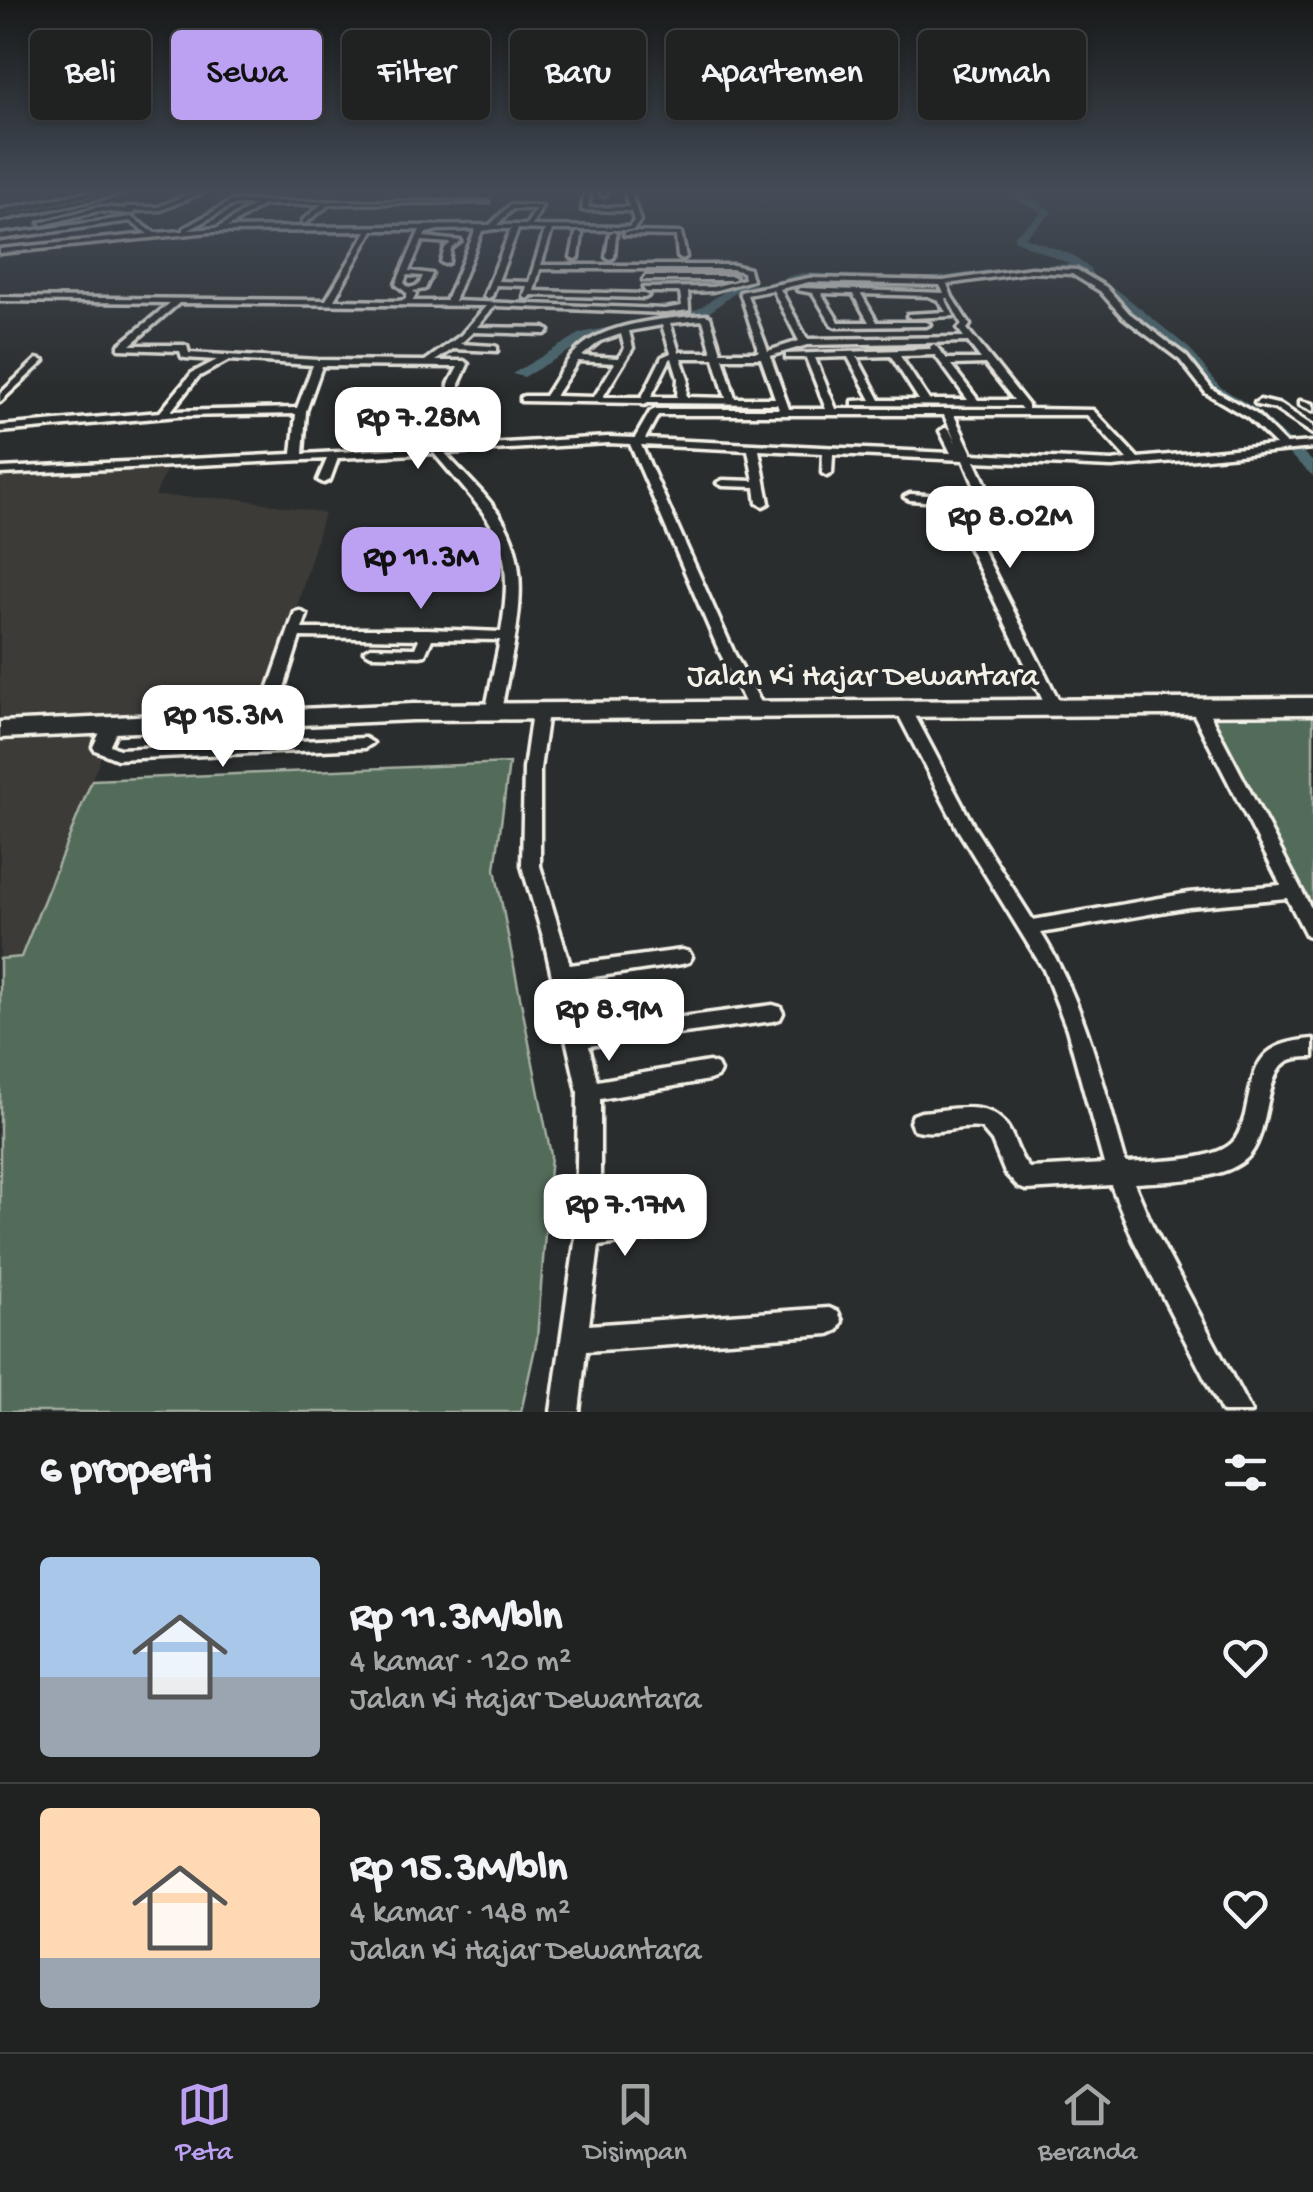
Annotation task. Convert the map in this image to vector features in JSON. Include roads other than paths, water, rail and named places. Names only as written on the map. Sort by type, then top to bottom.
[{"type":"main road","name":"Jalan Ki Hajar Dewantara","points":[[113,732],[289,711],[380,705],[413,712],[493,713],[1313,706]]},
{"type":"main road","name":"Jalan Ki Hajar Dewantara","points":[[0,730],[204,736],[289,711],[335,730],[413,712]]},
{"type":"street","points":[[328,304],[350,259]]},
{"type":"street","points":[[403,304],[412,294],[400,284],[411,259]]},
{"type":"street","points":[[459,259],[467,262]]},
{"type":"street","points":[[449,304],[468,259]]},
{"type":"street","points":[[428,362],[470,329],[488,301],[503,259]]},
{"type":"street","points":[[532,283],[539,259]]},
{"type":"street","points":[[570,259],[575,262]]},
{"type":"street","points":[[567,294],[575,259]]},
{"type":"street","points":[[606,307],[610,259]]},
{"type":"street","points":[[532,283],[575,262],[655,259]]},
{"type":"street","points":[[610,262],[648,267],[733,267],[746,271],[747,278]]},
{"type":"street","points":[[644,310],[648,267]]},
{"type":"street","points":[[782,407],[742,296],[809,280],[944,283],[1019,271],[1074,272],[1103,289],[1126,314],[1183,358],[1209,392],[1252,416],[1288,447]]},
{"type":"street","points":[[406,273],[428,274],[422,287],[408,290]]},
{"type":"street","points":[[646,278],[747,278]]},
{"type":"street","points":[[459,280],[496,279],[532,283],[567,294],[608,295],[713,289],[747,278]]},
{"type":"street","points":[[944,283],[969,337],[1027,409]]},
{"type":"street","points":[[0,299],[328,304],[488,301],[644,310],[686,308],[684,289]]},
{"type":"street","points":[[776,289],[803,341]]},
{"type":"street","points":[[801,290],[949,296]]},
{"type":"street","points":[[816,290],[836,325],[896,326],[950,314],[936,296]]},
{"type":"street","points":[[856,292],[875,326]]},
{"type":"street","points":[[896,293],[914,320],[935,324]]},
{"type":"street","points":[[108,358],[176,302]]},
{"type":"street","points":[[371,302],[403,304]]},
{"type":"street","points":[[548,400],[591,340],[706,317],[732,402]]},
{"type":"street","points":[[666,324],[682,378],[681,402]]},
{"type":"street","points":[[896,326],[905,338]]},
{"type":"street","points":[[470,329],[544,331]]},
{"type":"street","points":[[596,401],[629,348],[624,331]]},
{"type":"street","points":[[644,402],[666,357],[675,355],[762,354],[803,341],[969,337]]},
{"type":"street","points":[[863,339],[872,354]]},
{"type":"street","points":[[122,347],[184,348],[185,355],[312,363],[465,365],[454,384],[444,450],[506,540],[514,592],[493,713]]},
{"type":"street","points":[[450,348],[494,349]]},
{"type":"street","points":[[789,356],[935,350],[974,402]]},
{"type":"street","points":[[894,353],[925,402]]},
{"type":"street","points":[[851,354],[877,402]]},
{"type":"street","points":[[809,356],[832,408]]},
{"type":"street","points":[[163,414],[202,372],[226,358]]},
{"type":"street","points":[[0,399],[40,361]]},
{"type":"street","points":[[619,361],[572,363],[528,399],[732,402],[782,407]]},
{"type":"street","points":[[944,362],[990,362]]},
{"type":"street","points":[[296,457],[312,363]]},
{"type":"street","points":[[0,381],[20,380]]},
{"type":"street","points":[[832,408],[877,402],[974,402],[1090,412],[1136,463]]},
{"type":"street","points":[[1260,403],[1278,406],[1313,431]]},
{"type":"street","points":[[636,441],[652,412],[782,407],[948,413],[1027,409]]},
{"type":"street","points":[[0,430],[163,414],[301,411]]},
{"type":"street","points":[[948,413],[962,455]]},
{"type":"street","points":[[945,431],[981,487],[955,506],[1055,709]]},
{"type":"street","points":[[636,441],[720,636],[758,712]]},
{"type":"street","points":[[0,471],[583,442],[828,448],[1136,463],[1313,445]]},
{"type":"street","points":[[753,446],[762,503]]},
{"type":"street","points":[[827,473],[828,448]]},
{"type":"street","points":[[324,480],[334,455]]},
{"type":"street","points":[[723,483],[759,484]]},
{"type":"street","points":[[910,497],[961,500]]},
{"type":"street","points":[[289,711],[304,633],[300,615]]},
{"type":"street","points":[[304,633],[504,636]]},
{"type":"street","points":[[372,650],[420,652],[428,634]]},
{"type":"street","points":[[1198,707],[1313,930]]},
{"type":"street","points":[[904,710],[967,830],[1053,968],[1077,1029],[1117,1171],[1142,1233],[1237,1412]]},
{"type":"street","points":[[540,712],[529,845],[563,974],[588,1092],[588,1236],[564,1412]]},
{"type":"street","points":[[113,732],[117,754],[204,736],[335,730],[365,743]]},
{"type":"street","points":[[1028,928],[1188,900],[1292,891]]},
{"type":"street","points":[[563,974],[682,957]]},
{"type":"street","points":[[578,1039],[773,1013]]},
{"type":"street","points":[[921,1122],[982,1118],[995,1127],[1020,1178],[1227,1159],[1242,1147],[1253,1128],[1269,1064],[1278,1055],[1313,1048]]},
{"type":"street","points":[[588,1092],[709,1071]]},
{"type":"street","points":[[588,1236],[656,1228]]},
{"type":"street","points":[[576,1339],[829,1321]]},
{"type":"waterway","points":[[519,374],[586,336],[702,312],[733,289],[768,286],[801,276],[932,281],[1017,269],[1081,267],[1070,259]]},
{"type":"waterway","points":[[1085,270],[1090,280],[1116,294],[1185,352],[1214,389],[1252,413],[1313,471]]}]
